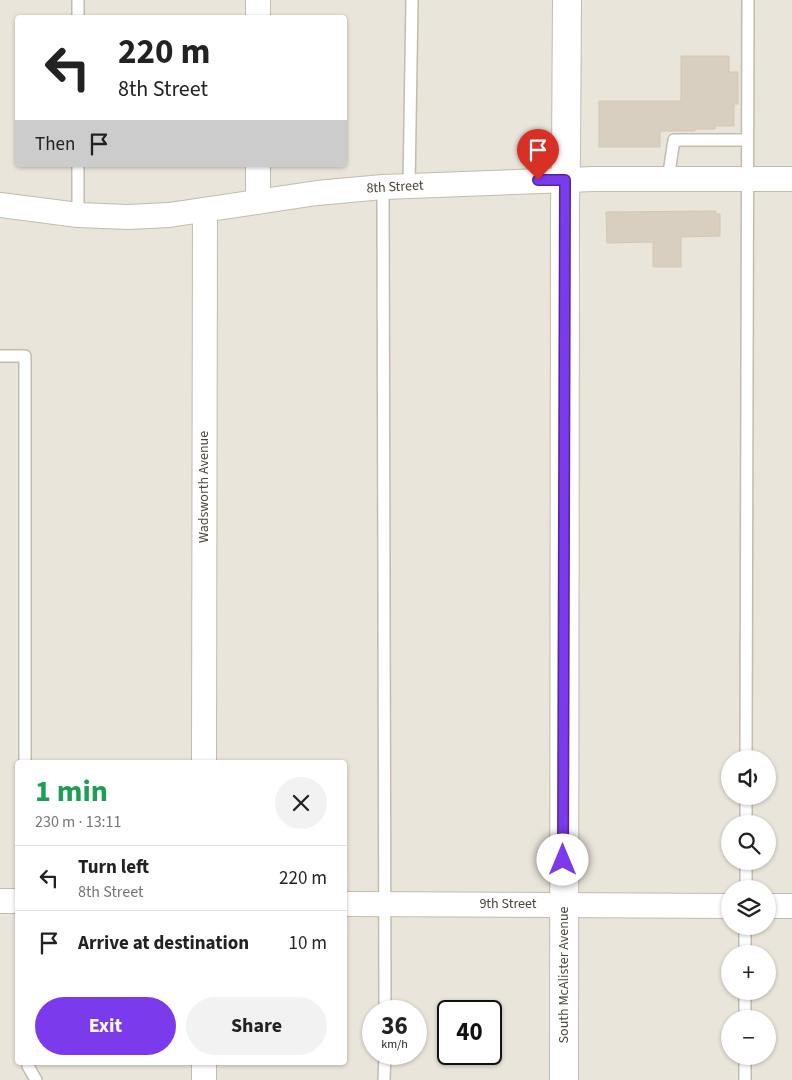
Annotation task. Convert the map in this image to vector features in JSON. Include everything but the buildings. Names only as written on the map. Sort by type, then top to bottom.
[{"type":"street","points":[[258,0],[258,15]]},
{"type":"street","name":"South McAlister Avenue","points":[[564,1080],[567,0]]},
{"type":"street","points":[[258,167],[258,202]]},
{"type":"street","name":"8th Street","points":[[0,205],[78,216],[128,218],[169,216],[316,193],[383,187],[565,180],[792,179]]},
{"type":"street","name":"Wadsworth Avenue","points":[[204,760],[205,211]]},
{"type":"street","points":[[0,901],[15,901]]},
{"type":"street","name":"9th Street","points":[[347,904],[721,906]]},
{"type":"street","points":[[776,906],[792,906]]},
{"type":"street","points":[[204,1065],[204,1080]]},
{"type":"lane","points":[[78,0],[78,15]]},
{"type":"lane","points":[[409,186],[412,0]]},
{"type":"lane","points":[[746,750],[748,0]]},
{"type":"lane","points":[[668,179],[674,140],[747,140]]},
{"type":"lane","points":[[78,167],[78,216]]},
{"type":"lane","points":[[383,187],[385,1000]]},
{"type":"lane","points":[[0,356],[25,356],[24,760]]},
{"type":"lane","points":[[28,1065],[36,1080]]},
{"type":"lane","points":[[384,1080],[385,1065]]},
{"type":"lane","points":[[745,1065],[745,1080]]},
{"type":"shaded area","points":[[0,0],[792,0],[792,1080],[0,1080]]},
{"type":"route","points":[[538,180],[565,180],[563,860]]}]
